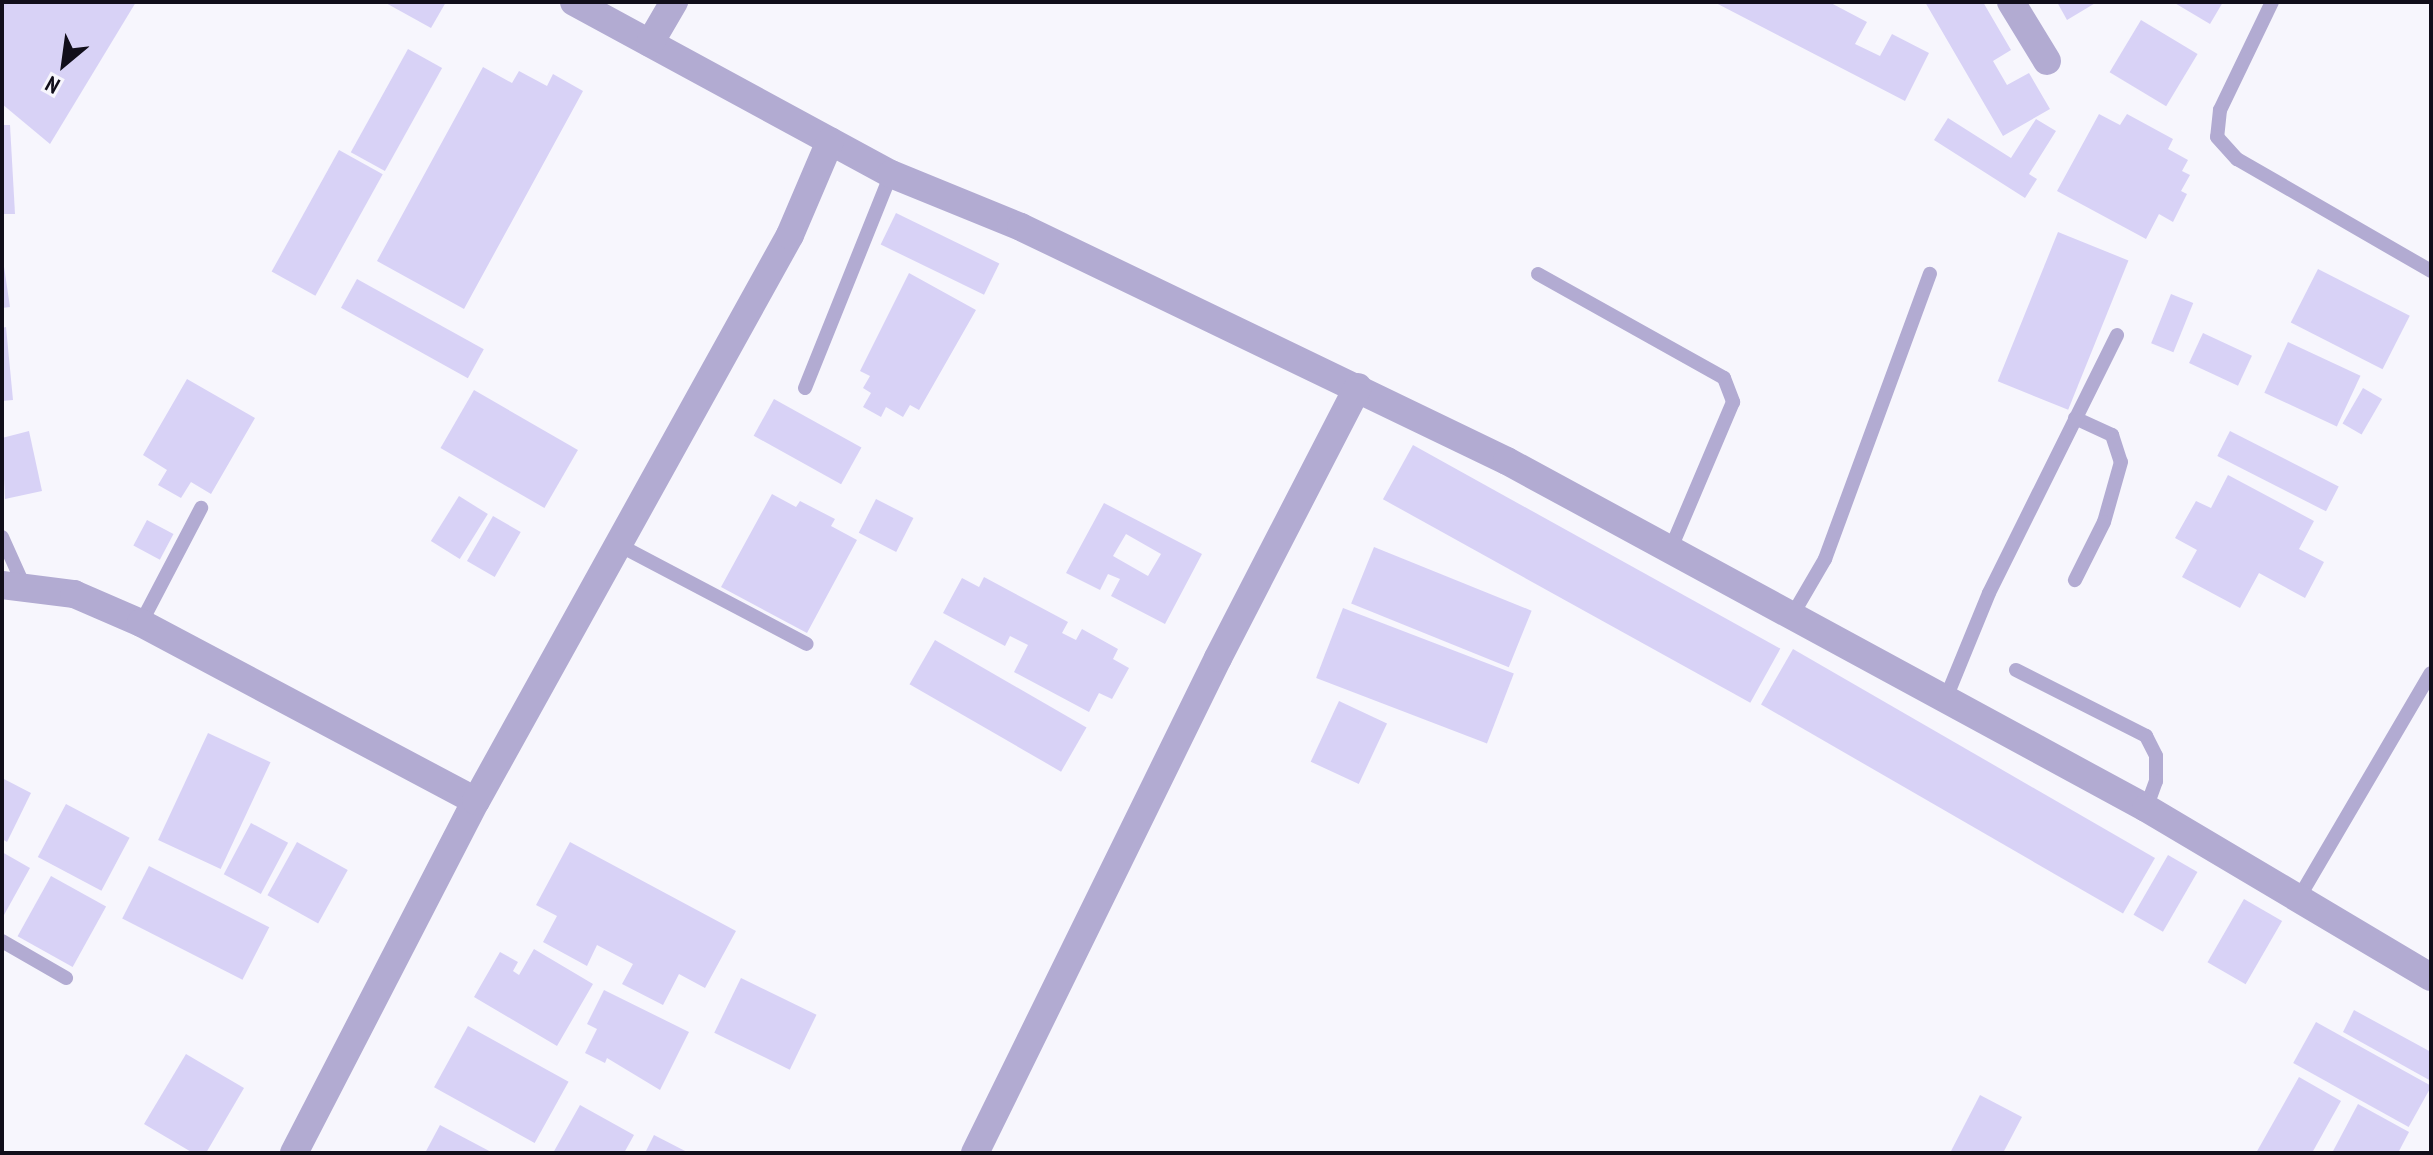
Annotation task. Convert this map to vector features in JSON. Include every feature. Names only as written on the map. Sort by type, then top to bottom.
[{"type":"street","points":[[574,2],[891,174],[1021,227],[1358,387],[1671,548],[2146,808],[2297,901],[2431,977]]},
{"type":"street","points":[[650,43],[674,2]]},
{"type":"street","points":[[2011,2],[2047,61]]},
{"type":"street","points":[[294,1153],[476,801],[790,235],[830,141]]},
{"type":"street","points":[[975,1153],[1358,387]]},
{"type":"street","points":[[13,586],[74,594],[141,623],[476,801]]},
{"type":"lane","points":[[2272,2],[2220,110],[2217,137],[2237,159],[2431,271]]},
{"type":"lane","points":[[805,388],[891,174]]},
{"type":"lane","points":[[1538,274],[1724,378],[1733,402],[1671,548]]},
{"type":"lane","points":[[1793,614],[1825,559],[1930,274]]},
{"type":"lane","points":[[1946,698],[1989,593],[2117,335]]},
{"type":"lane","points":[[2075,418],[2112,435],[2121,462],[2104,522],[2075,580]]},
{"type":"lane","points":[[141,623],[201,508]]},
{"type":"lane","points":[[2,537],[13,586]]},
{"type":"lane","points":[[619,545],[807,644]]},
{"type":"lane","points":[[2016,670],[2146,736],[2156,756],[2156,781],[2146,808]]},
{"type":"lane","points":[[2297,901],[2431,673]]},
{"type":"lane","points":[[2,941],[66,978]]},
{"type":"building","points":[[2,2],[136,2],[50,144],[2,104]]},
{"type":"building","points":[[384,2],[446,2],[431,28]]},
{"type":"building","points":[[1714,2],[1829,2],[1867,22],[1855,44],[1880,56],[1892,34],[1929,53],[1905,101]]},
{"type":"building","points":[[1925,2],[1983,2],[2011,50],[1993,61],[2007,85],[2029,73],[2050,109],[2003,136]]},
{"type":"building","points":[[2057,2],[2097,2],[2067,20]]},
{"type":"building","points":[[2173,2],[2223,2],[2210,24]]},
{"type":"building","points":[[2141,20],[2198,54],[2166,106],[2110,72]]},
{"type":"building","points":[[408,49],[442,68],[385,171],[351,152]]},
{"type":"building","points":[[483,67],[512,83],[519,71],[547,86],[553,74],[583,91],[464,309],[377,261]]},
{"type":"building","points":[[2099,114],[2120,125],[2127,114],[2173,139],[2168,149],[2188,160],[2182,171],[2190,175],[2181,191],[2187,194],[2173,222],[2159,214],[2146,239],[2057,191]]},
{"type":"building","points":[[1948,118],[2011,158],[2036,119],[2056,131],[2029,174],[2037,179],[2025,198],[1934,140]]},
{"type":"building","points":[[2,125],[10,125],[15,214],[2,214]]},
{"type":"building","points":[[339,150],[383,174],[315,296],[272,272]]},
{"type":"building","points":[[896,213],[999,263],[984,295],[881,244]]},
{"type":"building","points":[[2058,232],[2128,260],[2068,410],[1998,381]]},
{"type":"building","points":[[2,253],[10,307],[2,308]]},
{"type":"building","points":[[2318,269],[2410,316],[2383,369],[2291,322]]},
{"type":"building","points":[[909,273],[976,310],[919,410],[910,405],[903,417],[886,407],[881,417],[863,407],[871,393],[863,388],[870,376],[860,371]]},
{"type":"building","points":[[357,279],[484,349],[468,378],[341,308]]},
{"type":"building","points":[[2171,294],[2193,303],[2173,352],[2151,343]]},
{"type":"building","points":[[6,327],[13,400],[2,401],[2,328]]},
{"type":"building","points":[[2203,333],[2252,356],[2238,386],[2189,363]]},
{"type":"building","points":[[2288,342],[2361,376],[2337,427],[2264,393]]},
{"type":"building","points":[[187,379],[255,418],[211,494],[191,482],[181,498],[158,485],[167,470],[143,455]]},
{"type":"building","points":[[2363,388],[2382,399],[2362,435],[2342,424]]},
{"type":"building","points":[[474,390],[578,450],[544,508],[440,448]]},
{"type":"building","points":[[774,399],[861,447],[841,484],[754,436]]},
{"type":"building","points":[[29,431],[42,491],[5,499],[2,438]]},
{"type":"building","points":[[2230,431],[2339,486],[2326,511],[2217,456]]},
{"type":"building","points":[[1413,445],[1780,649],[1750,703],[1383,499]]},
{"type":"building","points":[[2228,475],[2314,521],[2299,549],[2324,562],[2305,598],[2259,573],[2240,608],[2182,577],[2197,550],[2175,538],[2196,501],[2211,508]]},
{"type":"building","points":[[772,494],[796,507],[800,501],[835,519],[831,526],[857,540],[807,633],[721,587]]},
{"type":"building","points":[[459,496],[488,514],[460,559],[431,541]]},
{"type":"building","points":[[876,499],[913,518],[896,552],[859,533]]},
{"type":"building","points":[[1104,503],[1202,554],[1165,624],[1111,596],[1120,579],[1108,574],[1100,590],[1066,573]],"holes":[[[1126,534],[1161,554],[1148,576],[1113,556]]]},
{"type":"building","points":[[493,516],[521,532],[495,577],[467,561]]},
{"type":"building","points":[[147,520],[173,534],[160,560],[133,546]]},
{"type":"building","points":[[1374,547],[1532,611],[1509,667],[1351,604]]},
{"type":"building","points":[[984,577],[1068,622],[1062,633],[1076,640],[1082,629],[1118,649],[1113,659],[1129,668],[1112,699],[1099,693],[1089,712],[1014,672],[1028,645],[1010,636],[1005,646],[943,613],[962,578],[979,587]]},
{"type":"building","points":[[1343,608],[1514,674],[1487,744],[1316,678]]},
{"type":"building","points":[[935,640],[1087,728],[1061,772],[910,684]]},
{"type":"building","points":[[1793,649],[2155,858],[2123,913],[1761,704]]},
{"type":"building","points":[[1339,701],[1387,723],[1359,784],[1311,762]]},
{"type":"building","points":[[208,733],[271,762],[221,869],[158,840]]},
{"type":"building","points":[[2,778],[31,793],[7,842],[2,839]]},
{"type":"building","points":[[66,804],[130,838],[101,891],[38,857]]},
{"type":"building","points":[[251,823],[288,843],[261,894],[224,874]]},
{"type":"building","points":[[297,842],[348,870],[318,923],[267,895]]},
{"type":"building","points":[[570,842],[736,931],[705,988],[679,974],[663,1005],[622,984],[633,964],[597,945],[587,966],[543,942],[557,916],[536,905]]},
{"type":"building","points":[[2,852],[30,868],[4,915],[2,914]]},
{"type":"building","points":[[2168,855],[2197,872],[2163,932],[2134,915]]},
{"type":"building","points":[[149,866],[269,927],[243,980],[122,919]]},
{"type":"building","points":[[51,876],[106,907],[73,967],[18,936]]},
{"type":"building","points":[[2244,899],[2282,921],[2246,984],[2208,962]]},
{"type":"building","points":[[534,949],[593,984],[557,1046],[474,997],[500,952],[518,962],[513,971],[519,975]]},
{"type":"building","points":[[741,978],[816,1015],[790,1070],[714,1033]]},
{"type":"building","points":[[604,990],[689,1032],[660,1090],[607,1058],[605,1063],[585,1053],[597,1029],[587,1024]]},
{"type":"building","points":[[2354,1010],[2431,1052],[2431,1081],[2343,1032]]},
{"type":"building","points":[[2316,1022],[2431,1086],[2409,1127],[2293,1063]]},
{"type":"building","points":[[468,1026],[569,1082],[535,1143],[434,1087]]},
{"type":"building","points":[[186,1054],[244,1088],[206,1153],[193,1153],[144,1124]]},
{"type":"building","points":[[2299,1077],[2341,1101],[2312,1153],[2256,1153]]},
{"type":"building","points":[[1980,1095],[2022,1117],[2003,1153],[1950,1153]]},
{"type":"building","points":[[2358,1104],[2409,1132],[2398,1153],[2332,1153]]},
{"type":"building","points":[[580,1105],[634,1135],[624,1153],[553,1153]]},
{"type":"building","points":[[440,1125],[493,1153],[425,1153]]},
{"type":"building","points":[[654,1135],[689,1153],[645,1153]]}]
